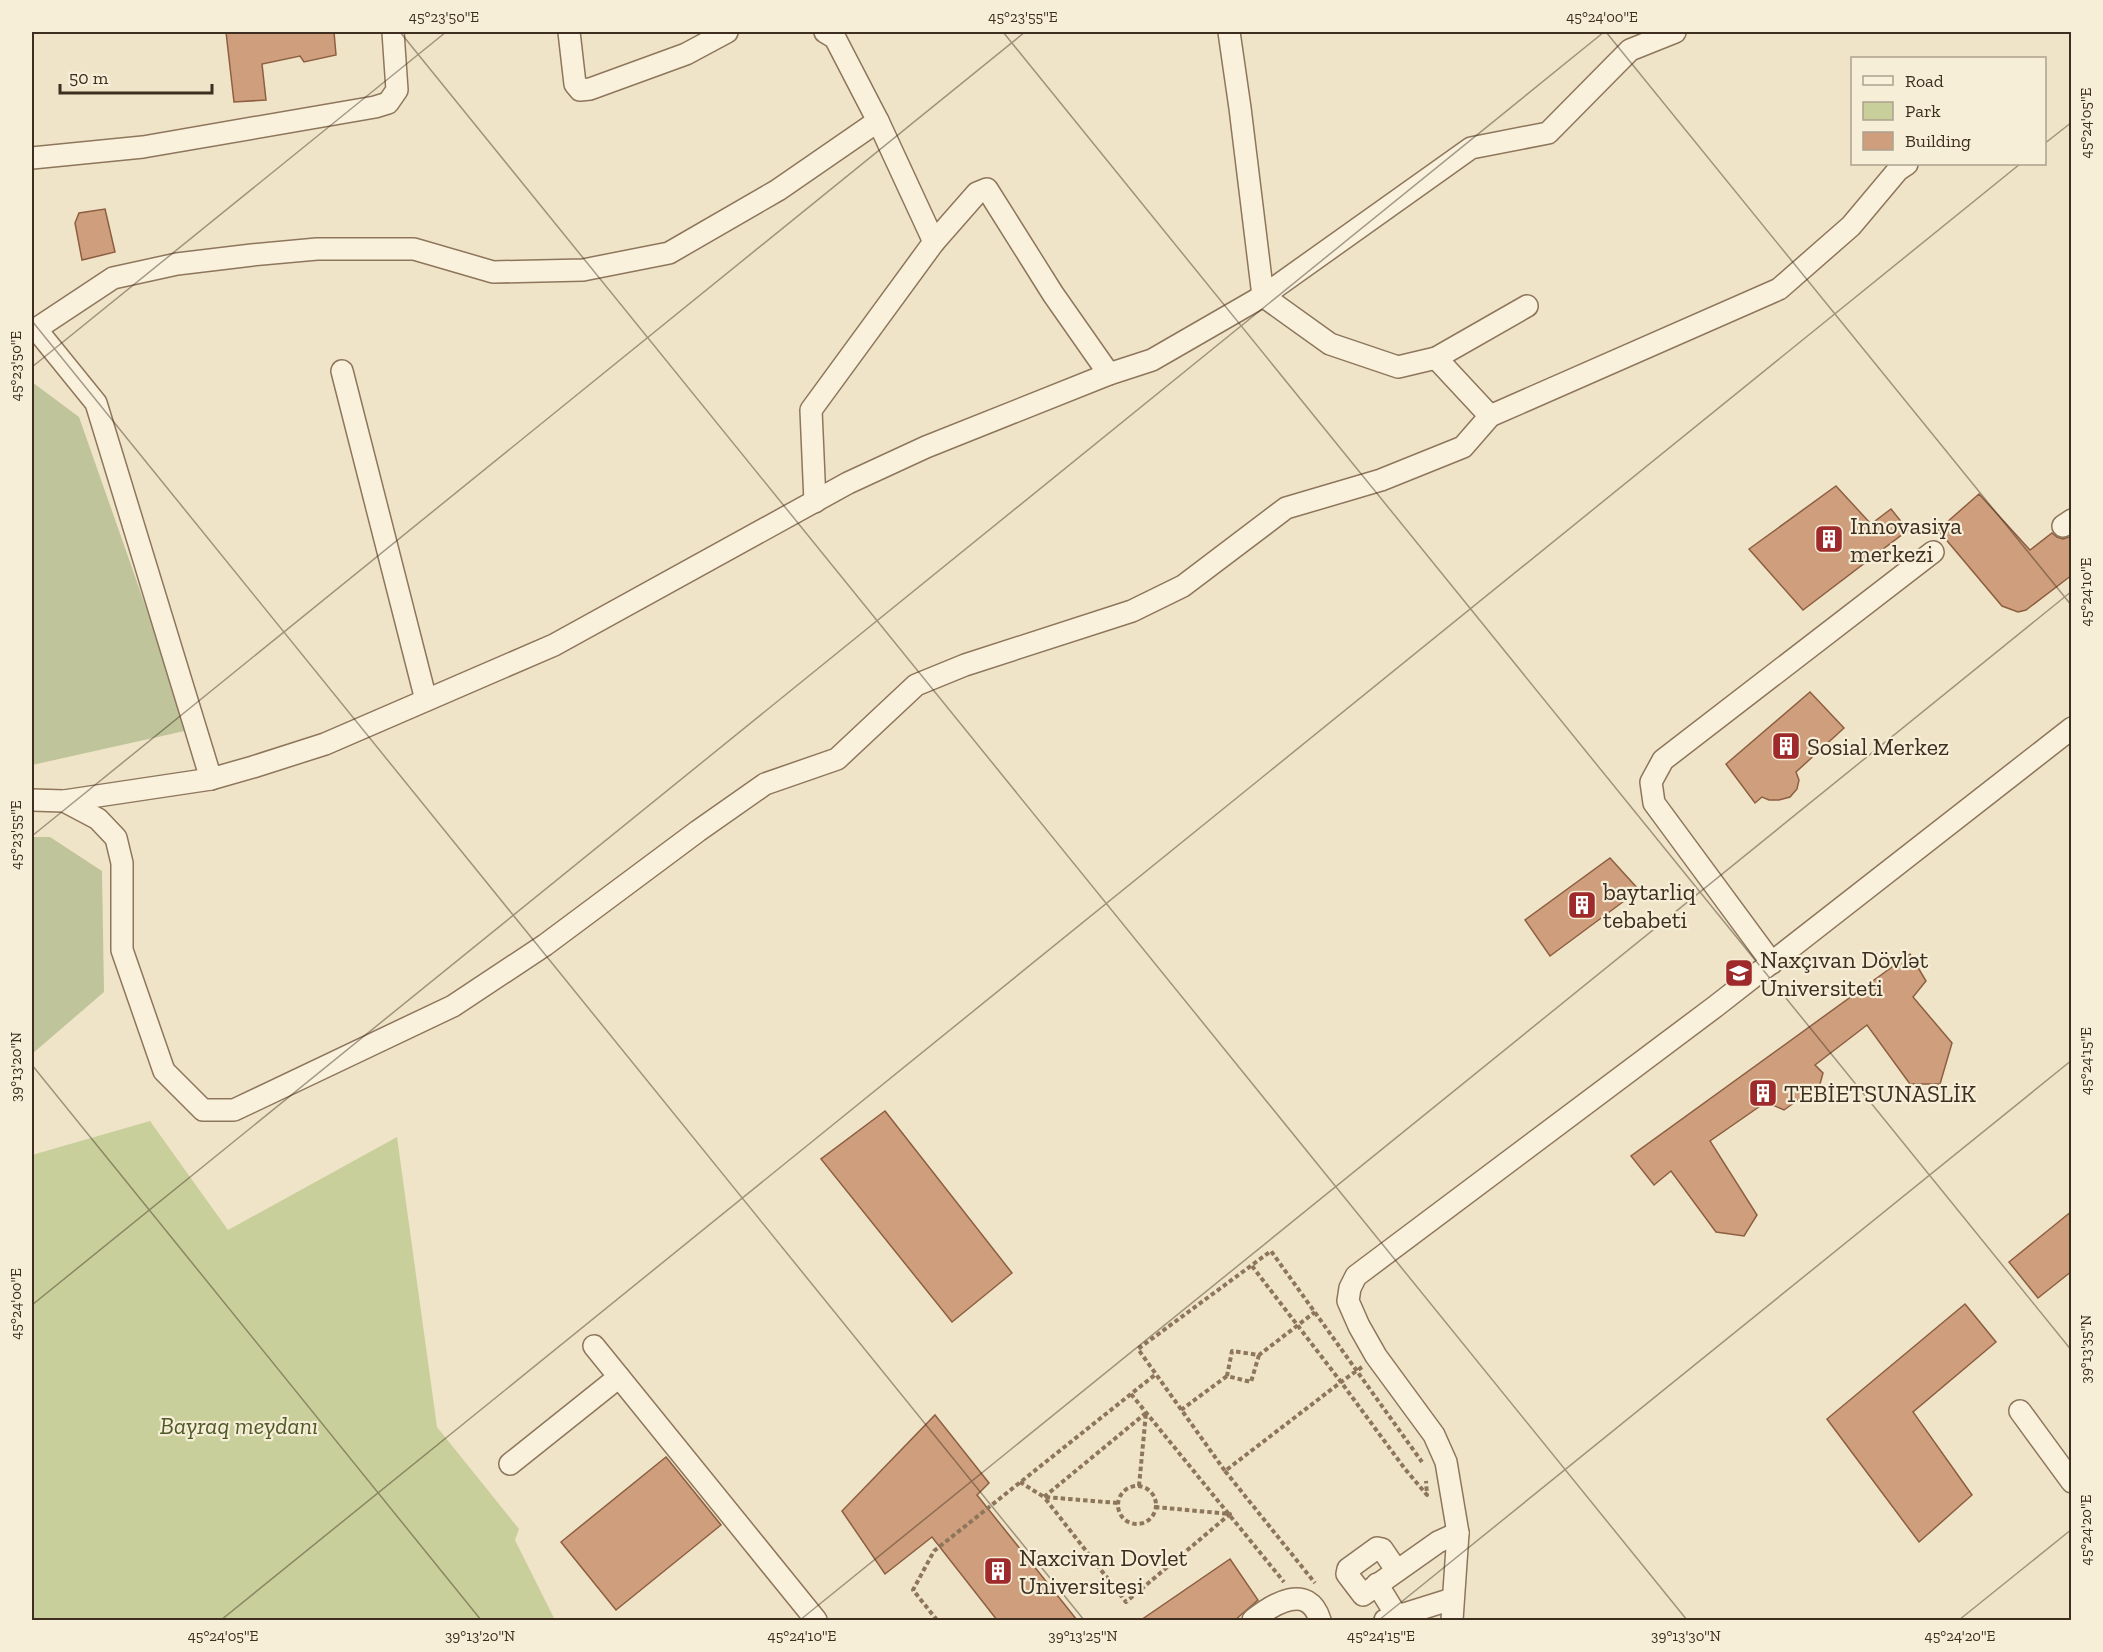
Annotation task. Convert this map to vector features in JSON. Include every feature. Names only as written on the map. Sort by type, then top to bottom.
[{"type":"street","points":[[32,158],[143,147],[388,103],[397,90],[393,32]]},
{"type":"street","points":[[569,32],[575,84],[580,90],[590,89],[686,54],[727,32]]},
{"type":"street","points":[[825,32],[835,38],[878,122],[934,242]]},
{"type":"street","points":[[1228,32],[1240,108],[1263,296],[1330,344],[1398,367],[1437,358],[1527,306]]},
{"type":"street","points":[[32,800],[64,801],[211,779],[325,744],[554,645],[848,483],[926,447],[1109,374],[1152,360],[1263,296],[1471,148],[1548,133],[1630,50],[1675,32]]},
{"type":"street","points":[[211,779],[96,403],[34,329],[113,278],[177,264],[252,255],[317,249],[414,249],[493,272],[583,270],[669,253],[778,190],[878,122]]},
{"type":"street","points":[[64,801],[98,819],[116,838],[122,863],[122,950],[164,1071],[203,1110],[234,1110],[453,1006],[545,945],[765,784],[837,759],[916,685],[965,665],[1132,611],[1184,586],[1286,508],[1381,480],[1463,447],[1490,416],[1779,289],[1851,226],[1898,170],[1906,165]]},
{"type":"street","points":[[815,502],[811,410],[934,242],[977,193],[987,189],[1053,294],[1109,374]]},
{"type":"street","points":[[1437,358],[1490,416]]},
{"type":"street","points":[[342,371],[426,700]]},
{"type":"street","points":[[1772,963],[1654,803],[1651,782],[1663,760],[1934,552]]},
{"type":"street","points":[[1452,1620],[1458,1533],[1446,1462],[1434,1435],[1376,1356],[1359,1326],[1348,1301],[1350,1288],[1356,1276],[1772,963],[2072,728]]},
{"type":"street","points":[[594,1346],[816,1620]]},
{"type":"street","points":[[510,1464],[619,1377]]},
{"type":"street","points":[[2020,1411],[2072,1482]]},
{"type":"street","points":[[1397,1571],[1382,1549],[1377,1548],[1348,1569],[1347,1574],[1363,1595],[1377,1584],[1397,1571],[1438,1542],[1458,1533]]},
{"type":"street","points":[[1377,1584],[1391,1619],[1452,1599]]},
{"type":"street","points":[[1253,1620],[1282,1601],[1297,1598],[1309,1604],[1320,1620]]},
{"type":"path","points":[[1317,1585],[1225,1471],[1138,1349],[1271,1251],[1425,1467]]},
{"type":"path","points":[[1252,1266],[1427,1495],[1426,1475]]},
{"type":"path","points":[[1227,1376],[1251,1382],[1259,1355],[1315,1312]]},
{"type":"path","points":[[1181,1410],[1227,1376],[1232,1351],[1259,1355]]},
{"type":"path","points":[[1225,1471],[1376,1356]]},
{"type":"path","points":[[937,1620],[913,1590],[934,1551],[1156,1374]]},
{"type":"path","points":[[1131,1394],[1297,1598]]},
{"type":"path","points":[[1138,1486],[1146,1413]]},
{"type":"path","points":[[1044,1497],[1146,1413]]},
{"type":"path","points":[[1020,1482],[1044,1497],[1126,1602],[1230,1514]]},
{"type":"path","points":[[1138,1486],[1146,1488],[1151,1493],[1155,1507],[1148,1520],[1135,1524],[1122,1517],[1118,1510],[1118,1503],[1125,1490],[1138,1486]]},
{"type":"path","points":[[1044,1497],[1118,1503]]},
{"type":"path","points":[[1155,1507],[1230,1514]]},
{"type":"green space","points":[[32,382],[79,417],[189,730],[32,765]]},
{"type":"green space","points":[[32,837],[50,837],[102,871],[104,992],[32,1054]]},
{"type":"green space","name":"Bayraq meydanı","points":[[150,1121],[228,1230],[397,1137],[437,1427],[519,1529],[515,1540],[555,1620],[32,1620],[32,1155]]},
{"type":"building","points":[[226,32],[334,32],[336,55],[304,62],[300,56],[262,64],[266,100],[234,102]]},
{"type":"building","points":[[105,209],[115,252],[82,260],[75,223],[79,213]]},
{"type":"building","name":"Innovasiya merkezi","points":[[1836,486],[1871,524],[1891,509],[1908,530],[1803,610],[1749,549]]},
{"type":"building","points":[[1979,494],[2030,550],[2052,533],[2063,539],[2072,536],[2072,575],[2026,610],[2018,612],[2002,606],[1938,530]]},
{"type":"building","name":"Sosial Merkez","points":[[1810,692],[1844,728],[1796,772],[1799,780],[1797,789],[1790,797],[1769,800],[1762,797],[1755,803],[1726,764]]},
{"type":"building","name":"baytarliq tebabeti","points":[[1610,858],[1639,890],[1550,956],[1525,920]]},
{"type":"building","name":"TEBİETSUNASLİK","points":[[1910,954],[1926,981],[1913,997],[1952,1043],[1940,1084],[1910,1084],[1867,1025],[1815,1065],[1823,1073],[1820,1084],[1784,1110],[1766,1102],[1710,1141],[1757,1215],[1744,1236],[1716,1232],[1671,1171],[1654,1185],[1631,1156]]},
{"type":"building","points":[[885,1111],[1012,1273],[952,1322],[821,1159]]},
{"type":"building","points":[[2072,1211],[2072,1271],[2038,1298],[2009,1262]]},
{"type":"building","points":[[1965,1304],[1996,1342],[1913,1412],[1972,1495],[1919,1542],[1827,1419]]},
{"type":"building","points":[[935,1415],[989,1483],[977,1495],[1077,1620],[997,1620],[932,1537],[885,1574],[842,1511]]},
{"type":"building","points":[[666,1457],[721,1525],[616,1610],[561,1542]]},
{"type":"building","name":"Naxcivan Dovlet Universitesi","points":[[1230,1559],[1258,1600],[1235,1620],[1141,1620]]},
{"type":"place","name":"Innovasiya merkezi","points":[[1829,539]]},
{"type":"place","name":"Sosial Merkez","points":[[1786,746]]},
{"type":"place","name":"baytarliq tebabeti","points":[[1582,905]]},
{"type":"place","name":"Naxçıvan Dövlət Universiteti","points":[[1739,973]]},
{"type":"place","name":"TEBİETSUNASLİK","points":[[1763,1093]]},
{"type":"place","name":"Naxcivan Dovlet Universitesi","points":[[998,1571]]}]
